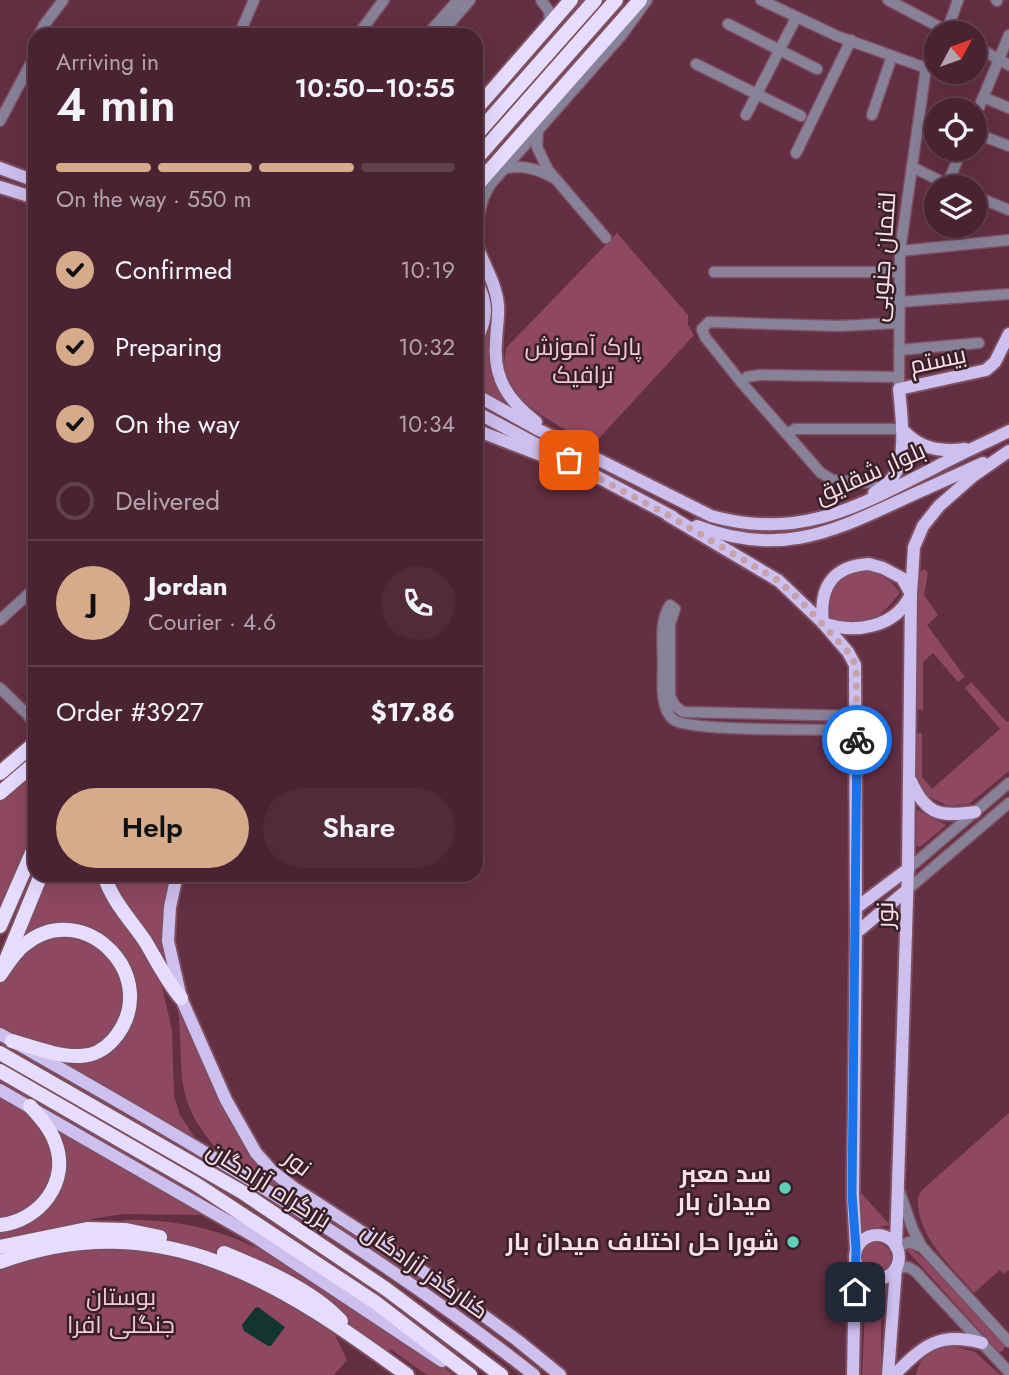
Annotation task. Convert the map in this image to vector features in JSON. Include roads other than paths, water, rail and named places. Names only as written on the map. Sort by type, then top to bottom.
[{"type":"highway","points":[[483,101],[571,0]]},
{"type":"highway","points":[[483,127],[595,0]]},
{"type":"highway","points":[[483,151],[616,0]]},
{"type":"highway","points":[[575,73],[627,0]]},
{"type":"highway","points":[[483,178],[640,0]]},
{"type":"highway","points":[[0,773],[28,749]]},
{"type":"highway","points":[[0,793],[28,769]]},
{"type":"highway","points":[[0,786],[22,775]]},
{"type":"highway","points":[[0,926],[28,862]]},
{"type":"highway","points":[[0,974],[38,882]]},
{"type":"highway","points":[[107,882],[118,905],[181,998]]},
{"type":"highway","points":[[0,974],[16,953],[31,941],[57,932],[80,932],[111,950],[124,968],[130,989],[129,1009],[121,1030],[110,1044],[99,1051],[80,1056],[69,1055],[6,1038]]},
{"type":"highway","name":"بزرگراه آزادگان","points":[[0,1053],[242,1192],[386,1289],[501,1375]]},
{"type":"highway","name":"بزرگراه آزادگان","points":[[0,1071],[196,1184],[375,1302],[470,1375]]},
{"type":"highway","points":[[0,1225],[20,1221],[37,1210],[52,1193],[57,1181],[59,1169],[56,1144],[47,1126],[30,1106]]},
{"type":"highway","points":[[0,1248],[87,1229],[126,1230],[178,1240],[222,1252],[258,1267],[329,1307],[355,1337]]},
{"type":"highway","points":[[0,1262],[53,1246],[86,1242],[122,1242],[177,1248],[219,1261],[261,1280],[324,1316],[407,1375]]},
{"type":"main road","points":[[0,168],[28,178]]},
{"type":"main road","points":[[483,181],[486,174]]},
{"type":"main road","points":[[0,187],[28,196]]},
{"type":"main road","points":[[483,261],[498,305],[495,361],[501,383],[518,407],[561,442]]},
{"type":"main road","points":[[483,295],[486,307],[483,325]]},
{"type":"main road","name":"بیستم","points":[[899,383],[986,370],[995,362],[1009,334]]},
{"type":"main road","name":"لقمان جنوبی","points":[[856,506],[895,476],[901,458],[899,383]]},
{"type":"main road","name":"بلوار شقایق","points":[[483,399],[561,442],[712,516],[736,523],[762,526],[815,520],[856,506],[1009,431]]},
{"type":"main road","name":"بلوار شقایق","points":[[483,416],[668,515],[706,530],[739,538],[801,538],[836,530],[1009,451]]},
{"type":"main road","points":[[902,429],[910,438],[931,449],[940,451],[976,448]]},
{"type":"main road","points":[[483,433],[587,472]]},
{"type":"main road","name":"نور","points":[[897,1247],[914,547],[923,526],[953,492],[1009,451]]},
{"type":"main road","name":"نور","points":[[668,515],[779,581],[823,624],[856,665],[852,1194],[856,1249]]},
{"type":"main road","points":[[869,564],[883,568],[902,578],[911,589],[905,606],[871,627],[847,629],[823,624],[825,592],[835,575],[848,567],[869,564]]},
{"type":"main road","points":[[909,777],[920,801],[929,807],[951,815],[975,812]]},
{"type":"main road","points":[[856,908],[908,869]]},
{"type":"main road","name":"نور","points":[[175,882],[170,907],[169,942],[181,998],[231,1110],[256,1153],[272,1171],[323,1208],[428,1275],[517,1340],[559,1375]]},
{"type":"main road","points":[[856,933],[907,890]]},
{"type":"main road","name":"کنارگذر آزادگان","points":[[6,1038],[242,1174],[299,1210],[397,1275],[534,1375]]},
{"type":"main road","points":[[0,1090],[252,1235],[463,1375]]},
{"type":"main road","points":[[853,1375],[856,1249],[859,1243],[872,1235],[886,1237],[897,1247],[899,1254],[888,1375]]},
{"type":"main road","points":[[855,1264],[864,1276],[878,1280],[892,1274],[896,1268]]},
{"type":"main road","points":[[894,1375],[918,1351],[934,1341],[953,1338],[982,1343]]},
{"type":"street","points":[[42,28],[63,0]]},
{"type":"street","points":[[242,28],[254,0]]},
{"type":"street","points":[[363,28],[384,0]]},
{"type":"street","points":[[433,28],[458,0]]},
{"type":"street","points":[[446,28],[471,0]]},
{"type":"street","points":[[541,0],[549,11],[550,24]]},
{"type":"street","points":[[483,197],[503,169],[621,36],[647,0]]},
{"type":"street","points":[[761,0],[796,18],[924,67]]},
{"type":"street","points":[[888,0],[927,21]]},
{"type":"street","points":[[951,21],[958,0]]},
{"type":"street","points":[[746,115],[796,18]]},
{"type":"street","points":[[728,24],[817,69]]},
{"type":"street","points":[[1009,35],[983,97],[1009,108]]},
{"type":"street","points":[[796,153],[850,40]]},
{"type":"street","points":[[987,53],[1009,65]]},
{"type":"street","points":[[872,115],[892,56]]},
{"type":"street","points":[[696,64],[801,116]]},
{"type":"street","points":[[0,121],[28,68]]},
{"type":"street","points":[[912,167],[924,82]]},
{"type":"street","points":[[538,130],[537,147],[554,179],[606,238]]},
{"type":"street","points":[[987,138],[1009,146]]},
{"type":"street","name":"لقمان جنوبی","points":[[899,383],[901,251],[912,167],[928,175]]},
{"type":"street","points":[[503,169],[534,169],[554,179]]},
{"type":"street","points":[[987,201],[1009,210]]},
{"type":"street","points":[[901,251],[1009,240]]},
{"type":"street","points":[[714,272],[900,272]]},
{"type":"street","points":[[899,302],[1009,294]]},
{"type":"street","points":[[873,483],[833,480],[821,473],[741,382],[705,337],[702,329],[709,322],[839,326],[899,323]]},
{"type":"street","points":[[899,350],[979,343]]},
{"type":"street","points":[[741,382],[747,377],[759,375],[899,383]]},
{"type":"street","points":[[787,434],[795,429],[902,429]]},
{"type":"street","points":[[0,620],[28,594]]},
{"type":"street","points":[[857,716],[683,712],[675,706],[670,696],[670,624],[675,609],[670,605],[666,611],[663,623],[663,694],[666,709],[672,719],[680,723],[714,727],[857,730]]},
{"type":"street","points":[[0,688],[28,715]]},
{"type":"street","points":[[908,869],[1009,782]]},
{"type":"street","points":[[907,890],[1009,803]]},
{"type":"street","points":[[900,1191],[913,1230],[922,1247],[1009,1342]]},
{"type":"street","points":[[897,1247],[909,1242],[922,1247]]},
{"type":"street","points":[[896,1268],[908,1267],[915,1271],[1009,1372]]},
{"type":"street","points":[[1001,1362],[1009,1354]]},
{"type":"place","name":"سد معبر میدان بار","points":[[785,1188]]},
{"type":"place","name":"شورا حل اختلاف میدان بار","points":[[793,1242]]},
{"type":"park label","name":"پارک آموزش ترافیک","points":[[583,361]]},
{"type":"park label","name":"بوستان جنگلی افرا","points":[[121,1311]]}]
